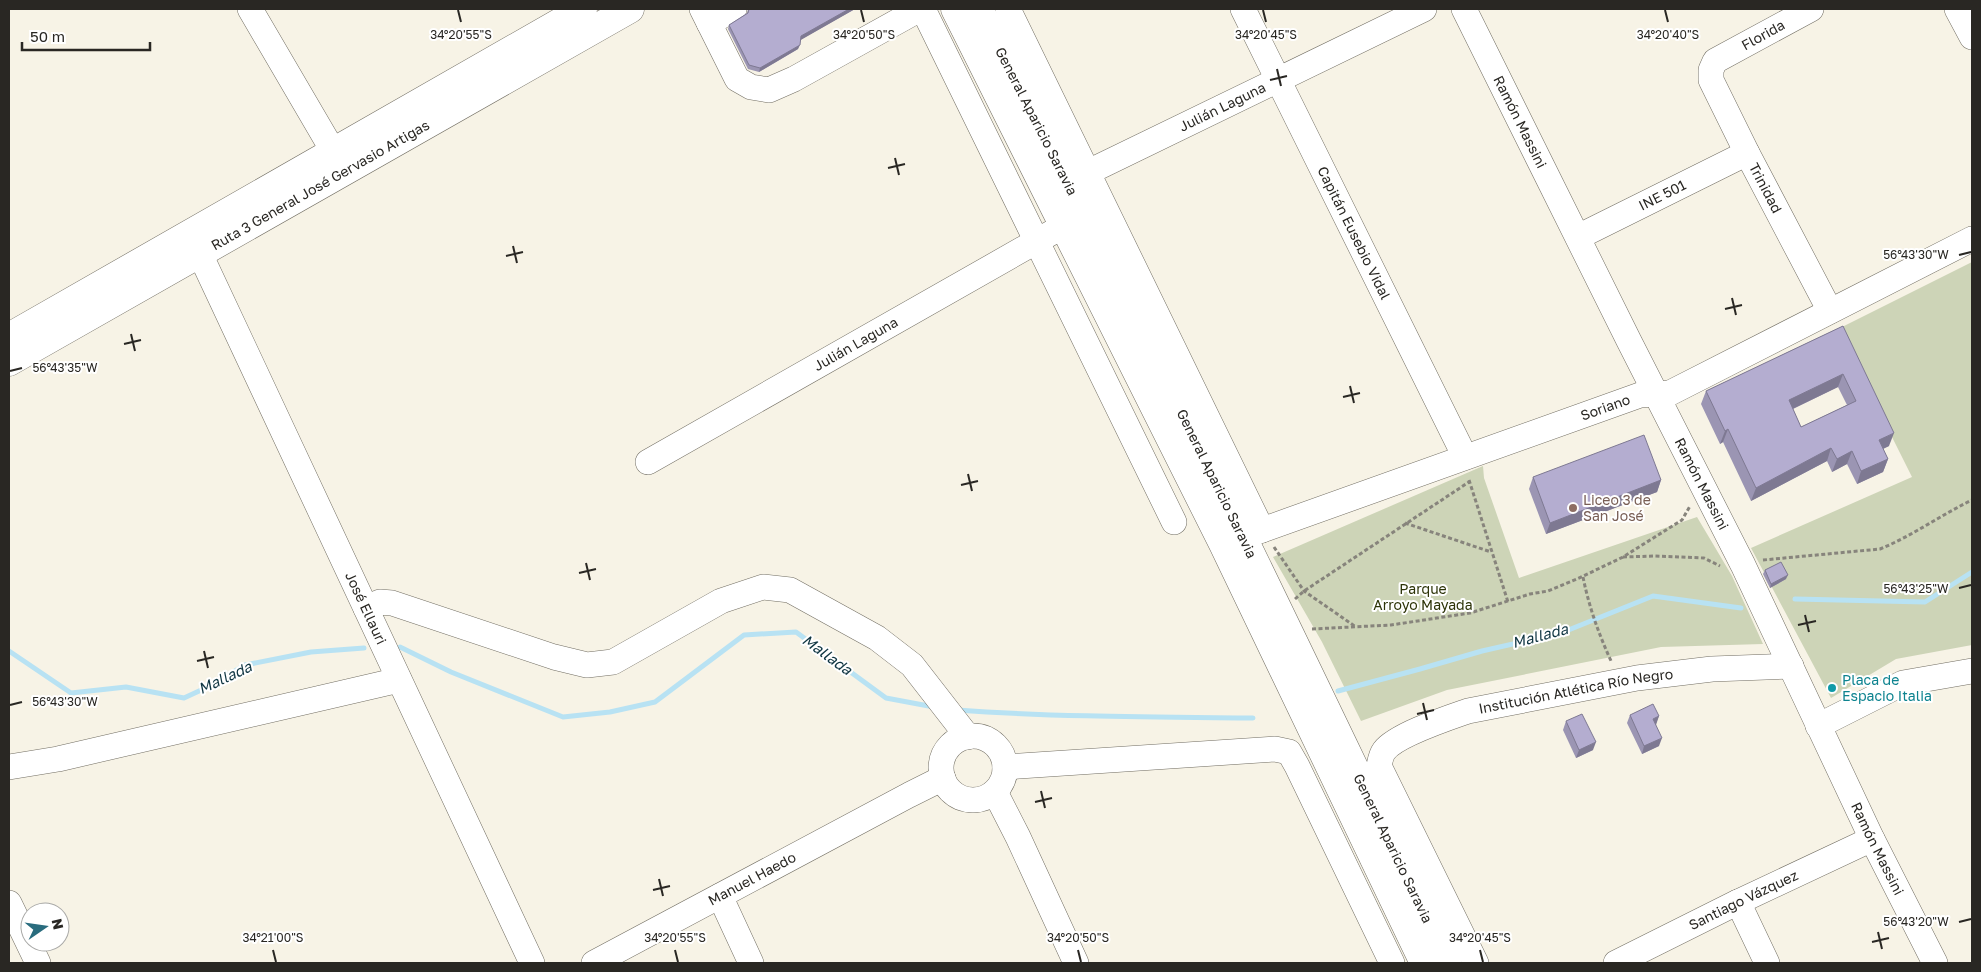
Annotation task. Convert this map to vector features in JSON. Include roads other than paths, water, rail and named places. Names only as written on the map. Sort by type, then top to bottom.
[{"type":"main road","name":"Ruta 3 General José Gervasio Artigas","points":[[9,362],[200,254],[339,161],[583,9]]},
{"type":"main road","name":"Ruta 3 General José Gervasio Artigas","points":[[9,337],[339,161],[630,9]]},
{"type":"main road","name":"General Aparicio Saravia","points":[[956,9],[1068,182],[1064,225],[1243,537],[1424,963]]},
{"type":"main road","name":"General Aparicio Saravia","points":[[979,9],[1068,182],[1243,537],[1448,963]]},
{"type":"street","points":[[250,9],[339,161]]},
{"type":"street","points":[[734,9],[705,16],[737,79],[750,87],[769,90],[794,79],[921,9],[1037,240],[1174,522]]},
{"type":"street","name":"General Aparicio Saravia","points":[[1008,9],[1068,182]]},
{"type":"street","name":"Capitán Eusebio Vidal","points":[[1243,9],[1465,457]]},
{"type":"street","name":"Julián Laguna","points":[[1068,182],[1424,9]]},
{"type":"street","name":"Ramón Massini","points":[[1464,9],[1743,565],[1872,840],[1934,963]]},
{"type":"street","name":"Florida","points":[[1715,61],[1811,9]]},
{"type":"street","points":[[1957,9],[1972,38]]},
{"type":"street","name":"Trinidad","points":[[1715,61],[1711,70],[1711,80],[1830,312]]},
{"type":"street","name":"INE 501","points":[[1578,237],[1747,153]]},
{"type":"street","name":"Julián Laguna","points":[[648,462],[1064,225]]},
{"type":"street","name":"Soriano","points":[[1243,537],[1640,395],[1670,393],[1972,239]]},
{"type":"street","name":"José Ellauri","points":[[200,254],[532,963]]},
{"type":"street","points":[[366,608],[380,602],[392,602],[554,657],[587,665],[613,662],[721,601],[763,587],[790,590],[877,638],[912,665],[959,734],[986,739],[994,743],[1000,750],[1005,767],[1004,776],[995,792],[979,800],[931,792],[909,794]]},
{"type":"street","name":"Institución Atlética Río Negro","points":[[1379,766],[1384,752],[1391,744],[1446,718],[1468,711],[1621,682],[1712,669],[1791,666]]},
{"type":"street","points":[[1818,726],[1902,683],[1970,676]]},
{"type":"street","points":[[9,767],[58,759],[399,680]]},
{"type":"street","points":[[959,734],[943,760],[943,778],[947,786],[961,798],[997,819],[1018,837]]},
{"type":"street","points":[[1005,767],[1275,749],[1289,752],[1392,963]]},
{"type":"street","name":"General Aparicio Saravia","points":[[1379,766],[1476,963]]},
{"type":"street","name":"Manuel Haedo","points":[[594,963],[909,794],[943,778]]},
{"type":"street","points":[[995,792],[1018,837],[1076,963]]},
{"type":"street","name":"Santiago Vázquez","points":[[1616,963],[1738,902],[1872,840]]},
{"type":"street","points":[[720,896],[751,963]]},
{"type":"street","points":[[1738,902],[1767,963]]},
{"type":"street","points":[[9,903],[38,963]]},
{"type":"waterway","name":"Mallada","points":[[1795,599],[1925,602],[1972,572]]},
{"type":"waterway","name":"Mallada","points":[[1338,691],[1482,651],[1561,633],[1653,596],[1741,608]]},
{"type":"waterway","name":"Mallada","points":[[400,647],[451,672],[563,717],[610,712],[655,702],[744,635],[796,632],[886,698],[934,707]]},
{"type":"waterway","name":"Mallada","points":[[9,651],[71,693],[126,687],[184,698],[212,685],[245,665],[311,652],[364,648]]},
{"type":"waterway","name":"Mallada","points":[[957,710],[1068,715],[1253,718]]},
{"type":"place","name":"Liceo 3 de San José","points":[[1573,508]]},
{"type":"place","name":"Placa de Espacio Italia","points":[[1832,688]]},
{"type":"park label","name":"Parque Arroyo Mayada","points":[[1423,598]]}]
